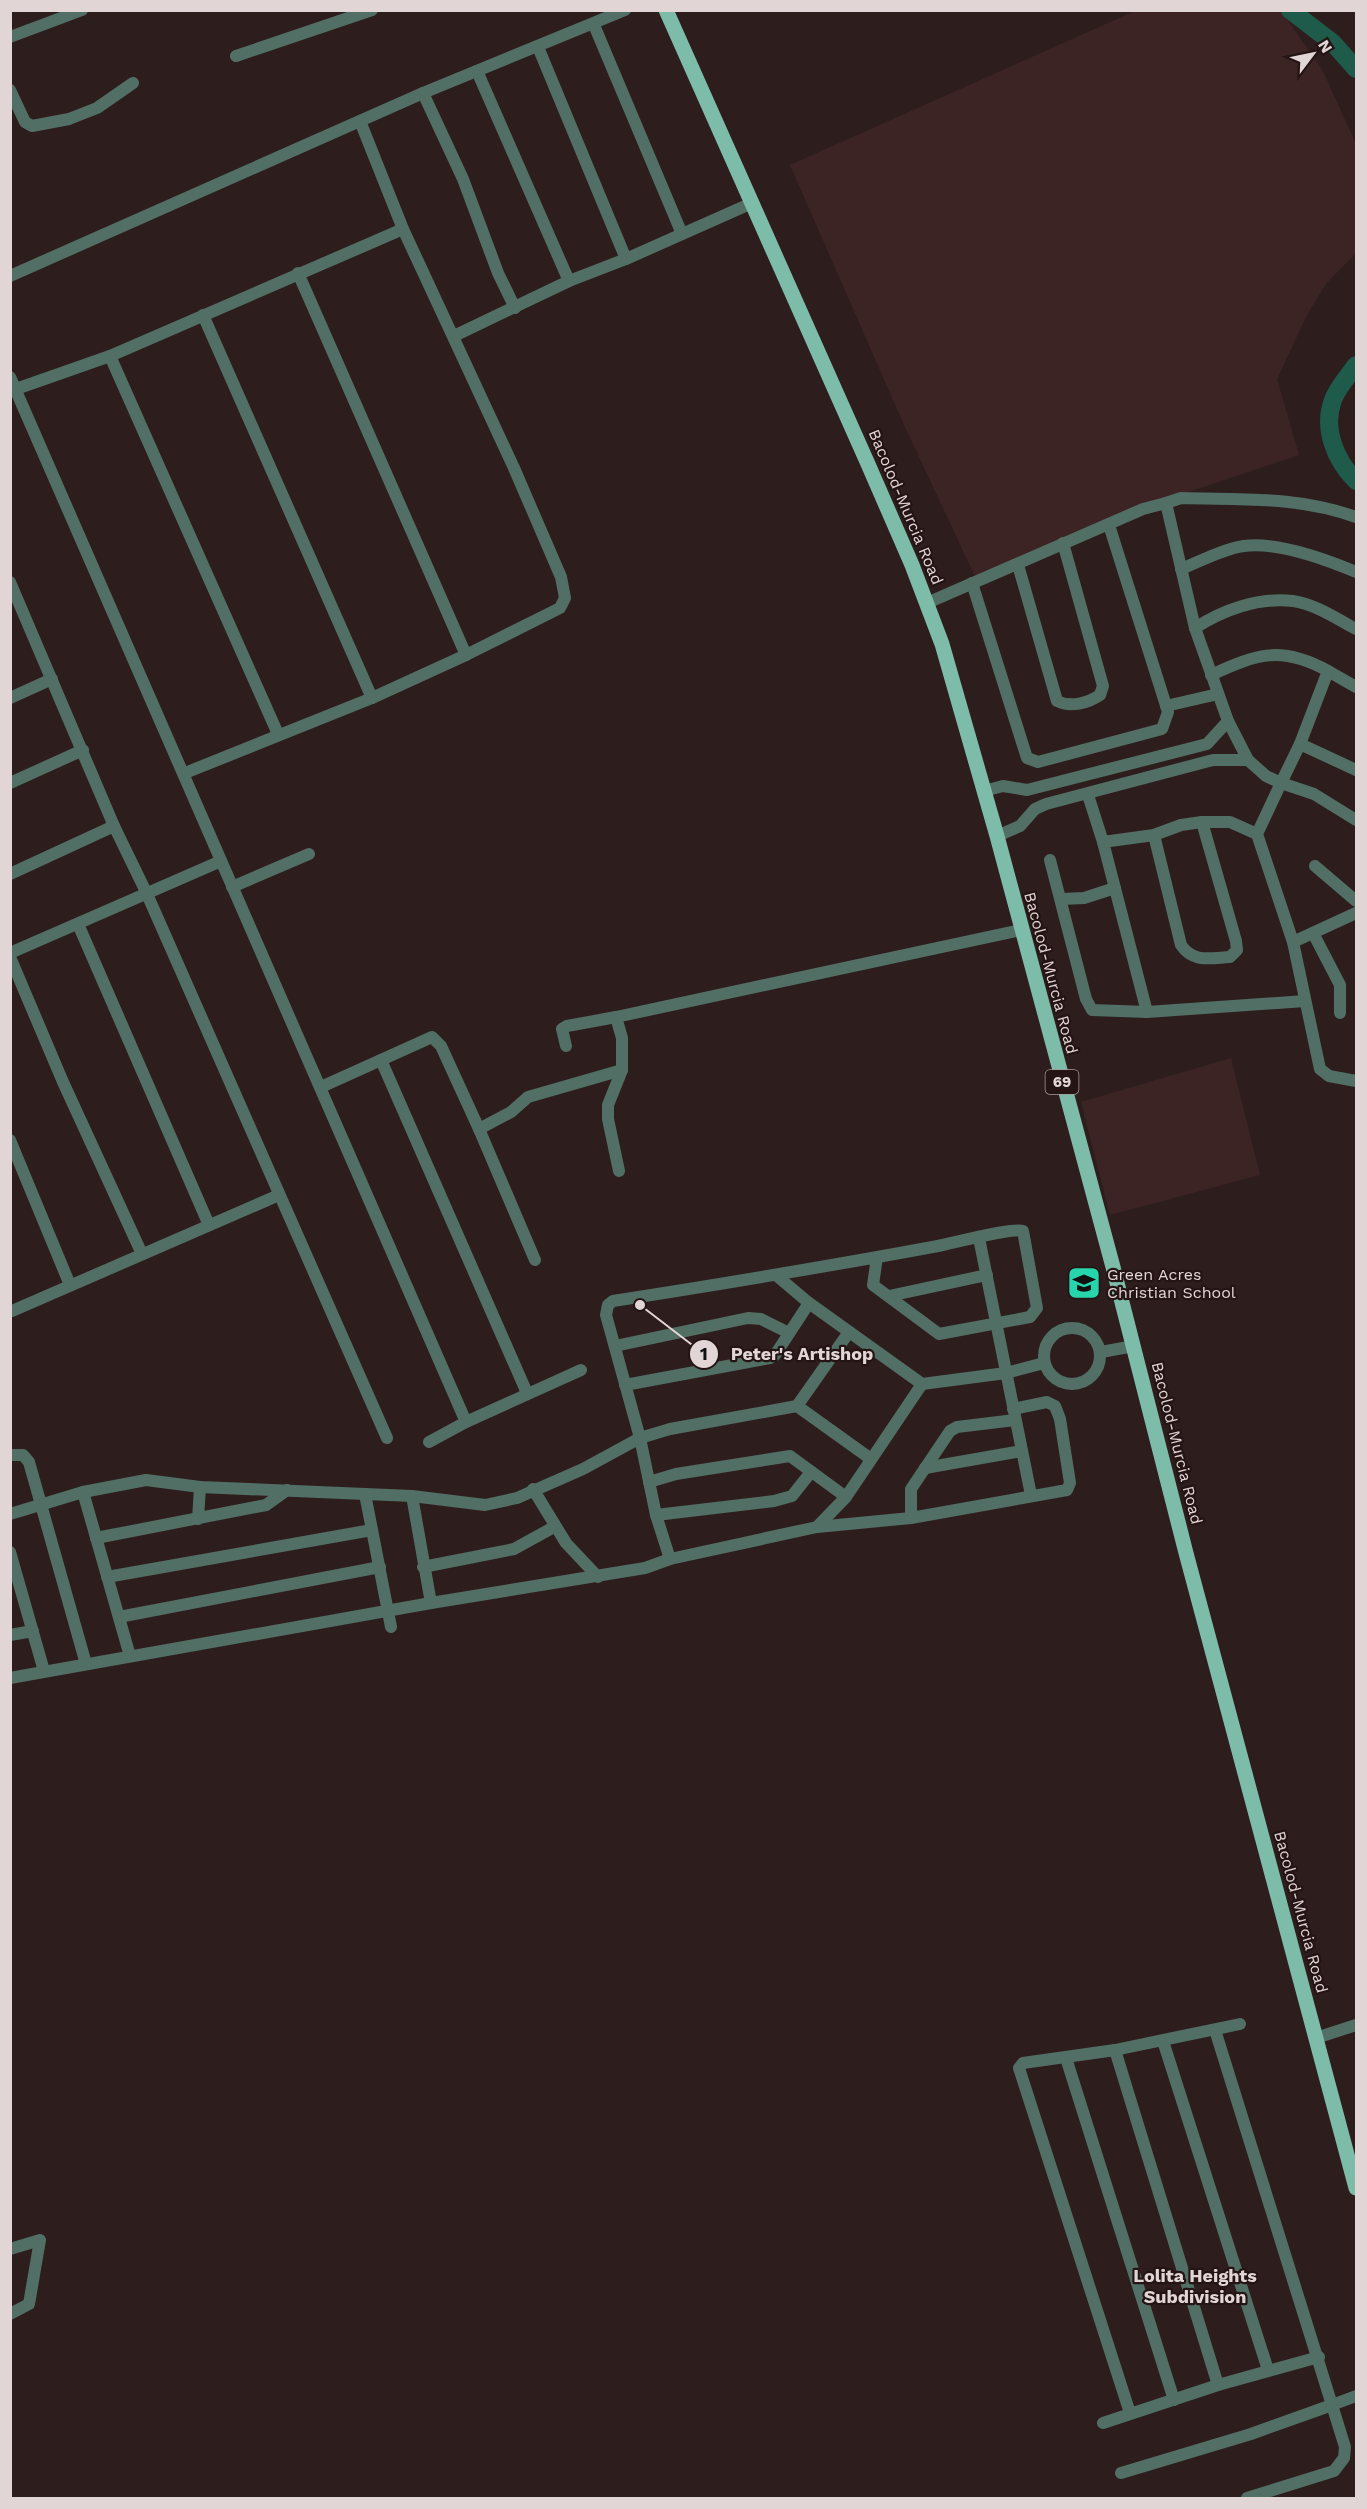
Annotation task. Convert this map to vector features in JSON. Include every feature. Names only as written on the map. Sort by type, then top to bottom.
[{"type":"main road","name":"Bacolod-Murcia Road","points":[[666,10],[868,464],[927,603],[997,836],[1356,2188]]},
{"type":"street","points":[[10,37],[82,10]]},
{"type":"street","points":[[236,56],[372,10]]},
{"type":"street","points":[[10,276],[423,93],[594,26],[626,10]]},
{"type":"street","points":[[594,26],[682,234]]},
{"type":"street","points":[[538,47],[626,259]]},
{"type":"street","points":[[477,71],[569,281]]},
{"type":"street","points":[[10,90],[25,122],[32,126],[69,119],[97,108],[134,83]]},
{"type":"street","points":[[423,93],[463,179],[498,273],[515,308]]},
{"type":"street","points":[[185,773],[372,698],[466,655],[560,608],[565,598],[561,577],[404,229],[360,121]]},
{"type":"street","points":[[454,336],[569,281],[626,259],[752,203]]},
{"type":"street","points":[[16,389],[110,356],[404,229]]},
{"type":"street","points":[[298,273],[466,655]]},
{"type":"street","points":[[203,315],[372,698]]},
{"type":"street","points":[[110,356],[278,734]]},
{"type":"street","points":[[10,377],[185,773],[232,887],[466,1422]]},
{"type":"street","points":[[927,603],[1143,509],[1181,498],[1283,500],[1313,504],[1356,517]]},
{"type":"street","points":[[1166,504],[1196,628],[1211,675],[1228,721],[1248,760],[1266,776],[1314,794],[1356,819]]},
{"type":"street","points":[[972,583],[1027,758],[1038,762],[1162,729],[1167,717],[1166,706],[1109,525]]},
{"type":"street","points":[[1018,564],[1057,701],[1078,704],[1095,699],[1100,695],[1103,686],[1063,543]]},
{"type":"street","points":[[1181,569],[1235,547],[1254,547],[1302,551],[1356,572]]},
{"type":"street","points":[[10,582],[16,610],[52,679],[114,826],[147,894],[387,1438]]},
{"type":"street","points":[[1196,628],[1220,612],[1259,603],[1292,601],[1313,607],[1356,629]]},
{"type":"street","points":[[1211,675],[1246,659],[1268,653],[1291,655],[1328,671],[1356,687]]},
{"type":"street","points":[[1328,671],[1300,744],[1257,834],[1293,942],[1323,1073],[1356,1081]]},
{"type":"street","points":[[10,698],[52,679]]},
{"type":"street","points":[[1166,706],[1218,694]]},
{"type":"street","points":[[984,791],[1003,786],[1027,790],[1208,744],[1228,721]]},
{"type":"street","points":[[1208,744],[1213,760]]},
{"type":"street","points":[[1300,744],[1356,771]]},
{"type":"street","points":[[10,783],[83,750]]},
{"type":"street","points":[[997,836],[1020,826],[1039,807],[1213,760],[1248,760]]},
{"type":"street","points":[[1138,763],[1143,779]]},
{"type":"street","points":[[1063,781],[1069,799]]},
{"type":"street","points":[[1089,795],[1147,1012]]},
{"type":"street","points":[[1103,842],[1154,835],[1180,825],[1202,822],[1230,822],[1257,834]]},
{"type":"street","points":[[1154,835],[1181,945],[1187,954],[1196,958],[1230,957],[1237,950],[1236,941],[1202,822]]},
{"type":"street","points":[[10,874],[114,826]]},
{"type":"street","points":[[232,887],[309,854]]},
{"type":"street","points":[[1050,860],[1062,899],[1086,999],[1092,1010],[1147,1012],[1305,1001]]},
{"type":"street","points":[[142,1254],[63,1082],[10,955],[221,861]]},
{"type":"street","points":[[1315,866],[1356,901]]},
{"type":"street","points":[[1062,899],[1084,897],[1115,888]]},
{"type":"street","points":[[1293,942],[1356,914]]},
{"type":"street","points":[[78,924],[209,1224]]},
{"type":"street","points":[[566,1046],[562,1029],[567,1026],[1021,930]]},
{"type":"street","points":[[1313,933],[1340,984],[1340,1013]]},
{"type":"street","points":[[616,1017],[622,1038],[622,1070],[608,1112],[619,1171]]},
{"type":"street","points":[[321,1088],[429,1038],[437,1039],[479,1129],[535,1260]]},
{"type":"street","points":[[381,1060],[526,1393]]},
{"type":"street","points":[[479,1129],[511,1112],[528,1097],[622,1070]]},
{"type":"street","points":[[10,1140],[70,1285]]},
{"type":"street","points":[[11,1310],[279,1195]]},
{"type":"street","points":[[670,1559],[656,1515],[640,1438],[606,1310],[613,1301],[777,1276],[1020,1229],[1025,1241],[1036,1313],[1030,1317],[939,1334],[873,1285],[877,1257]]},
{"type":"street","points":[[979,1238],[1031,1495]]},
{"type":"street","points":[[889,1296],[987,1275]]},
{"type":"street","points":[[777,1276],[809,1303],[922,1384],[1006,1373],[1044,1363]]},
{"type":"street","points":[[625,1385],[770,1358],[774,1356],[809,1303]]},
{"type":"street","points":[[615,1346],[748,1318],[761,1319],[789,1333]]},
{"type":"street","points":[[1073,1328],[1091,1335],[1101,1352],[1100,1364],[1095,1374],[1086,1382],[1075,1385],[1055,1379],[1044,1363],[1044,1350],[1050,1338],[1060,1330],[1073,1328]]},
{"type":"street","points":[[10,1514],[83,1492],[146,1480],[200,1487],[411,1496],[485,1505],[510,1500],[583,1469],[640,1438],[670,1429],[797,1406],[849,1332]]},
{"type":"street","points":[[1101,1352],[1134,1346]]},
{"type":"street","points":[[429,1442],[526,1393],[581,1370]]},
{"type":"street","points":[[817,1527],[846,1497],[922,1384]]},
{"type":"street","points":[[10,1678],[389,1610],[645,1568],[670,1559],[817,1527],[911,1518],[1063,1491],[1069,1488],[1060,1419],[1054,1406],[1047,1402],[1014,1414],[957,1427],[944,1437],[911,1489],[911,1518]]},
{"type":"street","points":[[797,1406],[871,1459]]},
{"type":"street","points":[[925,1468],[1022,1451]]},
{"type":"street","points":[[10,1455],[20,1454],[27,1459],[86,1664]]},
{"type":"street","points":[[649,1482],[676,1474],[790,1456],[846,1497]]},
{"type":"street","points":[[656,1515],[774,1501],[792,1496],[812,1472]]},
{"type":"street","points":[[198,1519],[200,1487]]},
{"type":"street","points":[[533,1489],[554,1527],[598,1576]]},
{"type":"street","points":[[96,1538],[266,1505],[287,1490]]},
{"type":"street","points":[[83,1492],[130,1656]]},
{"type":"street","points":[[365,1494],[392,1627]]},
{"type":"street","points":[[411,1496],[431,1603]]},
{"type":"street","points":[[423,1567],[514,1549],[554,1527]]},
{"type":"street","points":[[107,1576],[372,1530]]},
{"type":"street","points":[[10,1552],[16,1591],[33,1630],[44,1671]]},
{"type":"street","points":[[119,1617],[380,1567]]},
{"type":"street","points":[[10,1635],[33,1630]]},
{"type":"street","points":[[1130,2413],[1019,2070],[1023,2063],[1115,2050],[1240,2024]]},
{"type":"street","points":[[1316,2038],[1356,2025]]},
{"type":"street","points":[[1215,2030],[1319,2357],[1345,2447],[1344,2458],[1334,2471],[1247,2499]]},
{"type":"street","points":[[1163,2041],[1268,2370]]},
{"type":"street","points":[[1115,2050],[1218,2385]]},
{"type":"street","points":[[1066,2058],[1174,2400]]},
{"type":"street","points":[[10,2249],[40,2240],[29,2304],[10,2314]]},
{"type":"street","points":[[1103,2423],[1218,2385],[1319,2357]]},
{"type":"street","points":[[1121,2473],[1251,2434],[1356,2396]]},
{"type":"shaded area","points":[[1135,11],[1281,11],[1322,69],[1356,144],[1356,253],[1326,284],[1308,313],[1277,379],[1299,455],[1174,497],[979,585],[904,425],[790,165]]},
{"type":"shaded area","points":[[1231,1058],[1260,1175],[1110,1215],[1081,1102]]},
{"type":"waterway","points":[[1290,10],[1333,43],[1356,69]]},
{"type":"waterway","points":[[1356,365],[1335,395],[1329,422],[1337,454],[1356,481]]},
{"type":"place","name":"Green Acres Christian School","points":[[1084,1283]]},
{"type":"place","name":"Peter's Artishop","points":[[640,1305]]},
{"type":"district","name":"Lolita Heights Subdivision","points":[[1195,2285]]}]
